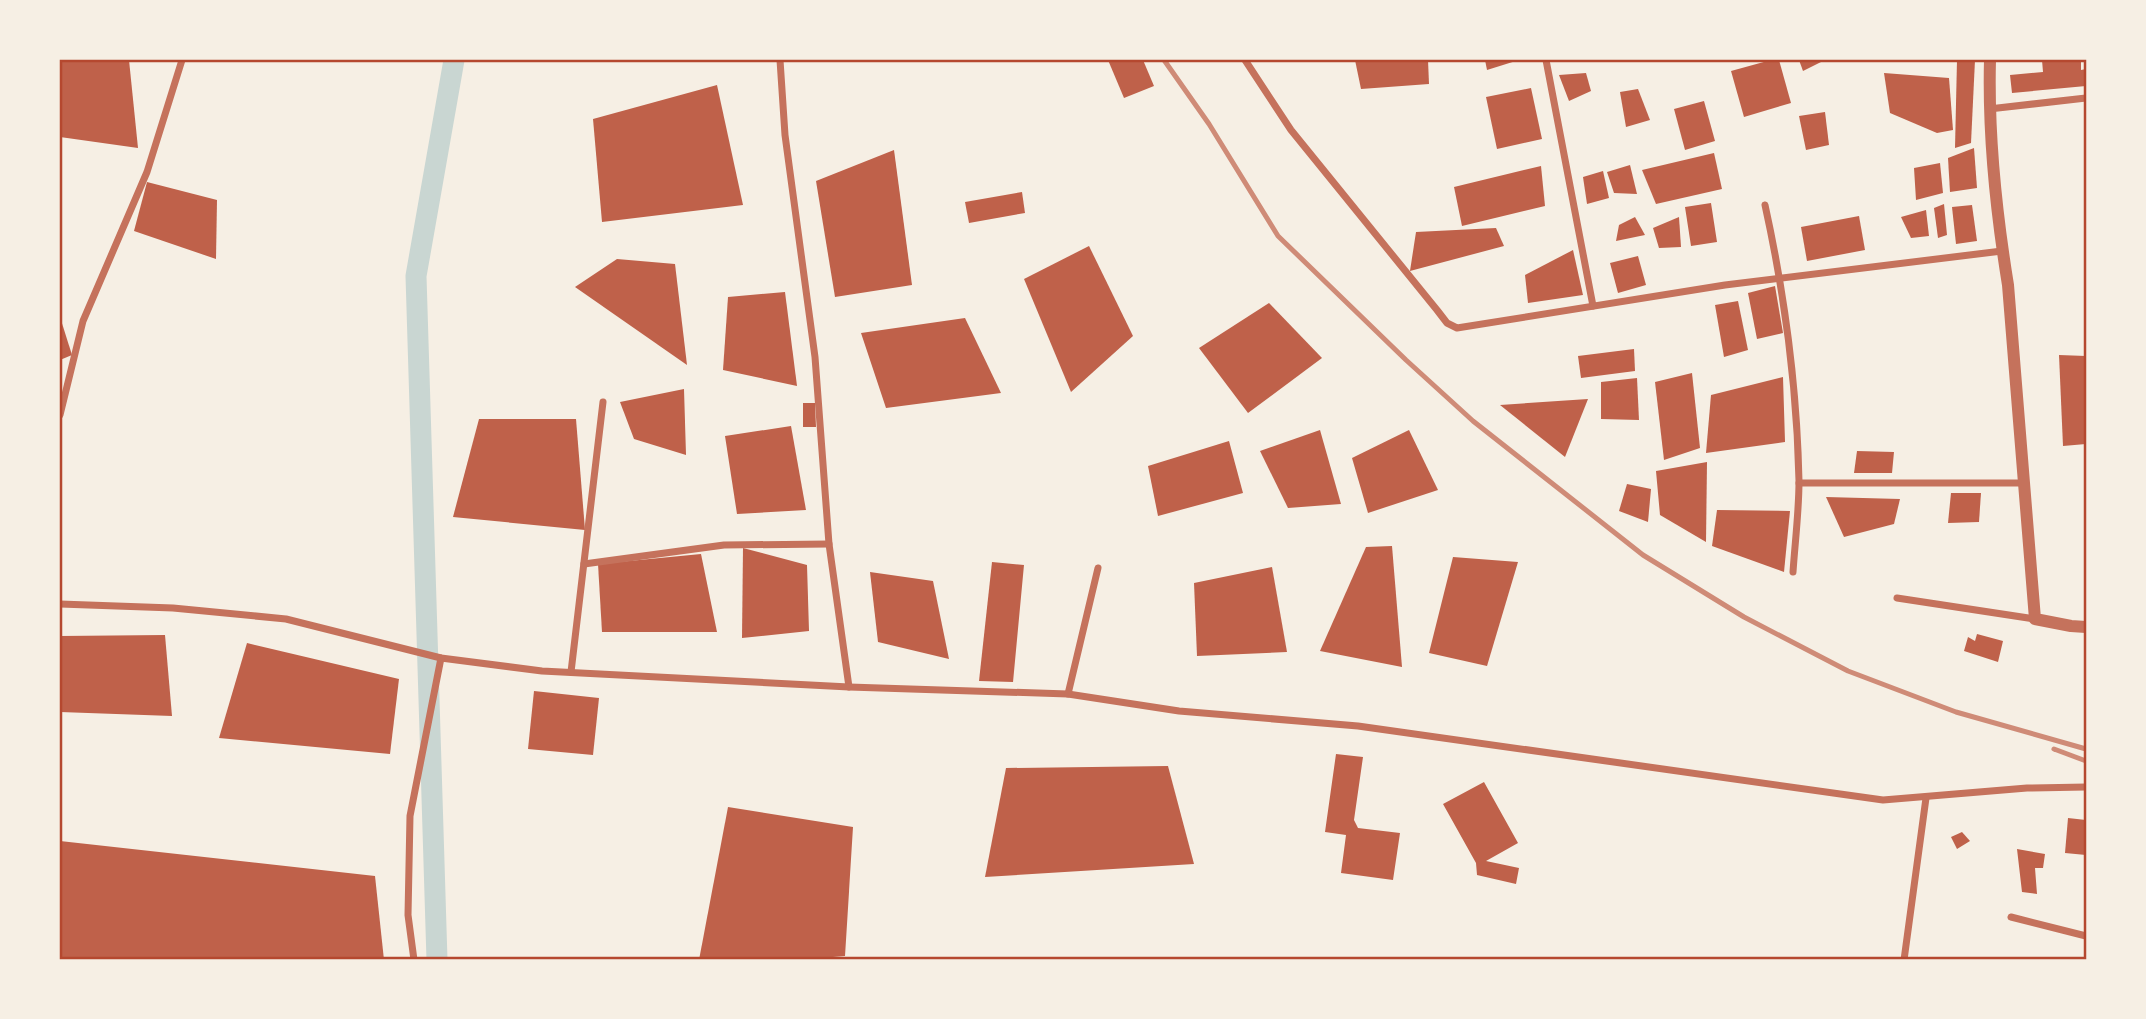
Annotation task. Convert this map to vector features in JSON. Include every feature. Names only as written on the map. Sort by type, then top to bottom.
[{"type":"street","points":[[60,415],[83,321],[148,172],[182,60]]},
{"type":"street","points":[[779,60],[785,135],[815,357],[829,544],[849,687]]},
{"type":"street","points":[[1245,60],[1291,131],[1447,323],[1457,328],[1725,285],[2003,251]]},
{"type":"street","points":[[1546,60],[1593,306]]},
{"type":"street","points":[[1990,60],[1989,109],[2008,285],[2035,619]]},
{"type":"street","points":[[1989,109],[2087,98]]},
{"type":"street","points":[[1765,205],[1781,279],[1794,386],[1799,483],[1793,572]]},
{"type":"street","points":[[571,672],[603,402]]},
{"type":"street","points":[[1799,483],[2024,483]]},
{"type":"street","points":[[584,564],[724,545],[829,544]]},
{"type":"street","points":[[1068,694],[1098,568]]},
{"type":"street","points":[[1897,598],[2087,627]]},
{"type":"street","points":[[60,604],[173,608],[286,619],[441,658],[542,671],[849,687],[1068,694],[1179,711],[1358,726],[1883,800],[2027,788],[2087,787]]},
{"type":"street","points":[[414,960],[408,915],[410,816],[441,658]]},
{"type":"street","points":[[1904,960],[1926,798]]},
{"type":"street","points":[[2011,917],[2087,936]]},
{"type":"building","points":[[60,60],[129,60],[138,148],[60,137]]},
{"type":"building","points":[[1108,60],[1143,60],[1154,86],[1124,98]]},
{"type":"building","points":[[1355,60],[1428,60],[1429,84],[1361,89]]},
{"type":"building","points":[[1485,60],[1519,60],[1487,70]]},
{"type":"building","points":[[1779,60],[1791,103],[1744,117],[1731,71]]},
{"type":"building","points":[[1799,60],[1820,60],[1821,62],[1803,71]]},
{"type":"building","points":[[1957,60],[1975,60],[1971,143],[1955,148]]},
{"type":"building","points":[[2042,60],[2081,60],[2081,70],[2086,69],[2086,86],[2012,93],[2010,75],[2043,72]]},
{"type":"building","points":[[1586,73],[1591,91],[1569,101],[1559,75]]},
{"type":"building","points":[[1884,73],[1949,78],[1953,130],[1937,133],[1890,113]]},
{"type":"building","points":[[717,85],[743,205],[602,222],[593,119]]},
{"type":"building","points":[[1531,88],[1542,139],[1497,149],[1486,97]]},
{"type":"building","points":[[1638,89],[1650,120],[1626,127],[1620,92]]},
{"type":"building","points":[[1704,101],[1715,141],[1685,150],[1674,109]]},
{"type":"building","points":[[1825,112],[1829,145],[1806,150],[1799,116]]},
{"type":"building","points":[[1974,148],[1977,188],[1950,192],[1948,158]]},
{"type":"building","points":[[894,150],[912,285],[835,297],[816,181]]},
{"type":"building","points":[[1714,153],[1722,189],[1656,204],[1642,170]]},
{"type":"building","points":[[1940,163],[1943,193],[1916,200],[1914,168]]},
{"type":"building","points":[[1630,165],[1637,194],[1614,193],[1607,172]]},
{"type":"building","points":[[1541,166],[1545,206],[1462,226],[1454,187]]},
{"type":"building","points":[[1603,171],[1609,198],[1587,204],[1583,177]]},
{"type":"building","points":[[147,182],[217,200],[216,259],[134,231]]},
{"type":"building","points":[[1022,192],[1025,213],[969,223],[965,202]]},
{"type":"building","points":[[1711,203],[1717,242],[1691,246],[1685,207]]},
{"type":"building","points":[[1944,204],[1947,235],[1938,238],[1934,208]]},
{"type":"building","points":[[1972,205],[1977,241],[1956,244],[1952,207]]},
{"type":"building","points":[[1926,210],[1929,236],[1911,238],[1901,217]]},
{"type":"building","points":[[1859,216],[1865,250],[1807,261],[1801,227]]},
{"type":"building","points":[[1635,217],[1645,235],[1616,241],[1619,225]]},
{"type":"building","points":[[1679,217],[1681,247],[1659,248],[1653,228]]},
{"type":"building","points":[[1496,228],[1504,246],[1410,271],[1416,232]]},
{"type":"building","points":[[1089,246],[1133,336],[1071,392],[1024,279]]},
{"type":"building","points":[[1573,250],[1583,295],[1528,303],[1525,275]]},
{"type":"building","points":[[1638,256],[1646,285],[1618,293],[1610,263]]},
{"type":"building","points":[[617,259],[675,264],[687,365],[575,287]]},
{"type":"building","points":[[1775,286],[1783,333],[1757,339],[1748,293]]},
{"type":"building","points":[[785,292],[797,386],[723,370],[728,297]]},
{"type":"building","points":[[1738,301],[1748,350],[1724,357],[1715,305]]},
{"type":"building","points":[[1269,303],[1322,358],[1248,413],[1199,348]]},
{"type":"building","points":[[60,317],[72,355],[60,360]]},
{"type":"building","points":[[965,318],[1001,393],[886,408],[861,333]]},
{"type":"building","points":[[1634,349],[1635,371],[1581,378],[1578,356]]},
{"type":"building","points":[[2059,355],[2086,356],[2086,444],[2063,446]]},
{"type":"building","points":[[1692,373],[1700,448],[1664,460],[1655,382]]},
{"type":"building","points":[[1783,377],[1785,442],[1706,453],[1711,395]]},
{"type":"building","points":[[1637,378],[1639,420],[1601,419],[1601,382]]},
{"type":"building","points":[[684,389],[686,455],[634,439],[620,402]]},
{"type":"building","points":[[1588,399],[1565,457],[1500,405]]},
{"type":"building","points":[[803,403],[815,403],[816,427],[803,427]]},
{"type":"building","points":[[479,419],[576,419],[585,530],[453,517]]},
{"type":"building","points":[[791,426],[806,510],[737,514],[725,436]]},
{"type":"building","points":[[1320,430],[1341,504],[1288,508],[1260,451]]},
{"type":"building","points":[[1409,430],[1438,490],[1368,513],[1352,458]]},
{"type":"building","points":[[1229,441],[1243,493],[1158,516],[1148,466]]},
{"type":"building","points":[[1857,451],[1894,452],[1892,473],[1854,473]]},
{"type":"building","points":[[1707,462],[1706,542],[1660,515],[1656,471]]},
{"type":"building","points":[[1627,484],[1651,489],[1648,522],[1619,511]]},
{"type":"building","points":[[1951,493],[1981,493],[1979,522],[1948,523]]},
{"type":"building","points":[[1826,497],[1900,499],[1894,524],[1844,537]]},
{"type":"building","points":[[1717,510],[1790,511],[1784,572],[1712,546]]},
{"type":"building","points":[[1392,546],[1402,667],[1320,651],[1366,547]]},
{"type":"building","points":[[743,548],[807,565],[809,631],[742,638]]},
{"type":"building","points":[[701,554],[717,632],[602,632],[598,564]]},
{"type":"building","points":[[1453,557],[1518,562],[1487,666],[1429,653]]},
{"type":"building","points":[[992,562],[1024,565],[1013,682],[979,681]]},
{"type":"building","points":[[1272,567],[1287,652],[1197,656],[1194,583]]},
{"type":"building","points":[[870,572],[933,581],[949,659],[878,642]]},
{"type":"building","points":[[1977,634],[2003,641],[1998,662],[1964,651],[1968,637],[1975,641]]},
{"type":"building","points":[[165,635],[172,716],[60,712],[60,636]]},
{"type":"building","points":[[247,643],[399,679],[390,754],[219,738]]},
{"type":"building","points":[[534,691],[599,698],[593,755],[528,749]]},
{"type":"building","points":[[1336,754],[1363,757],[1354,820],[1358,828],[1400,833],[1393,880],[1341,873],[1346,835],[1325,832]]},
{"type":"building","points":[[1168,766],[1194,864],[985,877],[1006,768]]},
{"type":"building","points":[[1484,782],[1518,843],[1486,861],[1519,868],[1516,884],[1477,875],[1476,863],[1443,804]]},
{"type":"building","points":[[728,807],[853,827],[845,956],[797,960],[699,960]]},
{"type":"building","points":[[2068,818],[2086,820],[2086,855],[2065,853]]},
{"type":"building","points":[[1962,832],[1970,841],[1957,849],[1951,837]]},
{"type":"building","points":[[60,841],[375,876],[384,960],[60,960]]},
{"type":"building","points":[[2017,849],[2045,854],[2043,868],[2035,868],[2037,894],[2022,892]]},
{"type":"waterway","points":[[437,960],[416,276],[454,60]]},
{"type":"railway","points":[[1164,60],[1209,124],[1278,236],[1473,421],[1643,555],[1744,617],[1848,671],[1956,712],[2086,749]]},
{"type":"railway","points":[[2054,749],[2086,761]]}]
